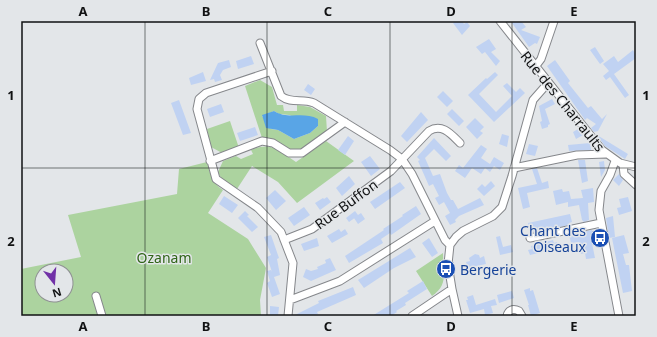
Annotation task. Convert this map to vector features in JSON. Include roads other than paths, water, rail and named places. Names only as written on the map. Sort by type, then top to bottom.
[{"type":"street","name":"Rue des Charraults","points":[[500,21],[535,67],[606,154],[623,167],[636,167]]},
{"type":"street","points":[[535,67],[541,59],[554,21]]},
{"type":"street","points":[[260,43],[272,72],[278,92],[285,99],[310,101],[390,150],[402,160],[412,174],[445,240],[450,245]]},
{"type":"street","points":[[272,72],[206,94],[199,99],[198,109],[210,161],[214,174],[220,183],[258,208],[281,232],[293,264],[288,316]]},
{"type":"street","points":[[458,316],[448,264],[450,245],[463,231],[498,212],[505,200],[533,100],[548,83]]},
{"type":"street","points":[[210,161],[262,141],[273,143],[289,153],[302,153],[345,122]]},
{"type":"street","name":"Rue Buffon","points":[[284,240],[312,229],[391,171],[429,131],[434,128],[444,129],[460,143]]},
{"type":"street","points":[[514,168],[577,155],[606,154]]},
{"type":"street","points":[[615,160],[610,175],[601,191],[599,200],[601,223],[619,316]]},
{"type":"street","points":[[610,175],[623,167],[624,174],[636,184]]},
{"type":"street","points":[[290,300],[340,281],[435,221]]},
{"type":"street","points":[[530,238],[601,223]]},
{"type":"street","points":[[412,316],[452,289]]},
{"type":"street","points":[[96,296],[102,316]]},
{"type":"street","points":[[507,316],[509,312],[514,309],[519,311],[522,316]]},
{"type":"water","points":[[274,111],[284,115],[313,117],[318,119],[318,126],[310,133],[294,139],[278,130],[266,128],[262,115]]},
{"type":"place","name":"Chant des Oiseaux","points":[[600,238]]},
{"type":"place","name":"Bergerie","points":[[446,269]]},
{"type":"park label","name":"Ozanam","points":[[164,257]]}]
